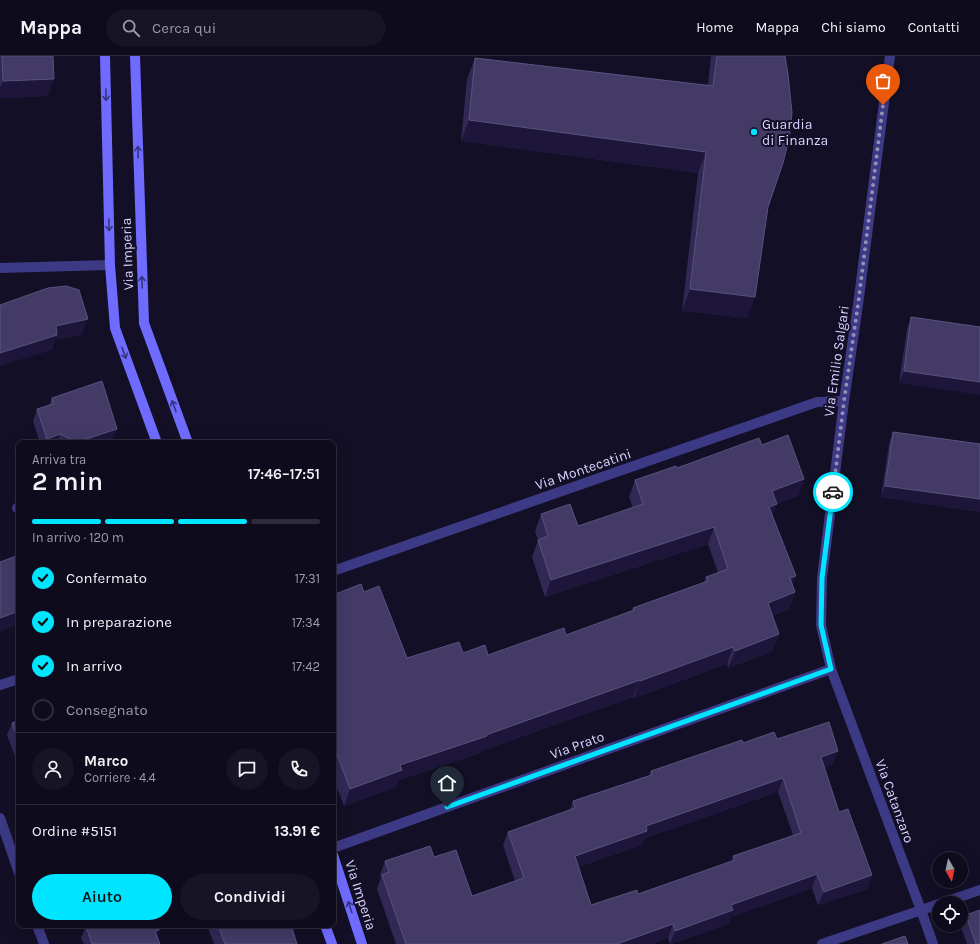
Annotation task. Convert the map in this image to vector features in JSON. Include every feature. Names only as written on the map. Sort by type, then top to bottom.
[{"type":"street","name":"Via Imperia","points":[[105,56],[110,265],[115,328],[156,440]]},
{"type":"street","name":"Via Imperia","points":[[135,56],[144,323],[187,440]]},
{"type":"street","name":"Via Emilio Salgari","points":[[831,669],[821,625],[822,578],[890,56]]},
{"type":"street","points":[[0,268],[110,265]]},
{"type":"street","name":"Via Montecatini","points":[[336,570],[817,402],[844,401]]},
{"type":"street","name":"Via Prato","points":[[336,847],[831,669]]},
{"type":"street","name":"Via Catanzaro","points":[[831,669],[921,910],[932,944]]},
{"type":"street","points":[[0,685],[16,680]]},
{"type":"street","points":[[0,818],[16,863]]},
{"type":"street","name":"Via Imperia","points":[[336,864],[362,944]]},
{"type":"street","points":[[962,896],[980,890]]},
{"type":"street","points":[[822,944],[932,906]]},
{"type":"street","points":[[38,928],[44,944]]},
{"type":"street","points":[[327,928],[332,944]]},
{"type":"building","points":[[2,56],[53,56],[54,79],[3,81]]},
{"type":"building","points":[[717,56],[785,56],[788,74],[792,113],[789,139],[783,163],[768,207],[755,297],[690,289],[706,152],[469,120],[475,58],[713,86]]},
{"type":"building","points":[[66,286],[79,290],[88,319],[56,326],[57,335],[0,353],[0,305],[48,288]]},
{"type":"building","points":[[911,317],[980,327],[980,382],[904,371]]},
{"type":"building","points":[[102,381],[117,429],[83,440],[73,440],[60,434],[47,439],[37,409],[53,404],[52,398]]},
{"type":"building","points":[[893,432],[980,444],[980,499],[885,486]]},
{"type":"building","points":[[788,435],[804,479],[772,491],[777,504],[769,507],[796,576],[790,578],[795,592],[768,603],[779,634],[735,651],[733,647],[486,735],[487,736],[400,765],[402,770],[350,789],[336,751],[336,594],[361,584],[364,592],[379,586],[407,658],[459,642],[463,653],[485,645],[488,655],[564,628],[566,635],[634,610],[633,608],[708,581],[706,577],[728,569],[714,527],[551,580],[538,540],[548,536],[541,514],[570,504],[578,526],[643,504],[635,480],[676,466],[677,468],[759,438],[762,445]]},
{"type":"building","points":[[16,556],[16,612],[0,618],[0,562]]},
{"type":"building","points":[[16,721],[16,734],[12,723]]},
{"type":"building","points":[[829,722],[838,751],[821,757],[839,812],[848,809],[872,875],[824,892],[817,874],[731,905],[733,910],[675,931],[673,924],[617,944],[406,944],[382,875],[389,872],[385,861],[430,846],[434,857],[456,850],[472,896],[524,878],[508,832],[575,808],[573,801],[652,775],[651,771],[742,740],[743,743],[774,732],[777,739]],"holes":[[[783,778],[801,833],[733,856],[735,860],[638,894],[637,890],[591,905],[575,856],[647,831],[646,826]]]},
{"type":"building","points":[[980,910],[980,944],[976,944],[968,921],[968,914]]},
{"type":"building","points":[[87,928],[159,928],[159,930],[155,931],[160,944],[92,944]]},
{"type":"building","points":[[219,928],[292,928],[297,944],[225,944]]},
{"type":"building","points":[[905,936],[908,944],[882,944]]},
{"type":"way so far","points":[[833,492],[883,105]]},
{"type":"place","name":"Guardia di Finanza","points":[[754,132]]},
{"type":"route","points":[[447,807],[831,669],[821,625],[822,578],[833,492]]}]
